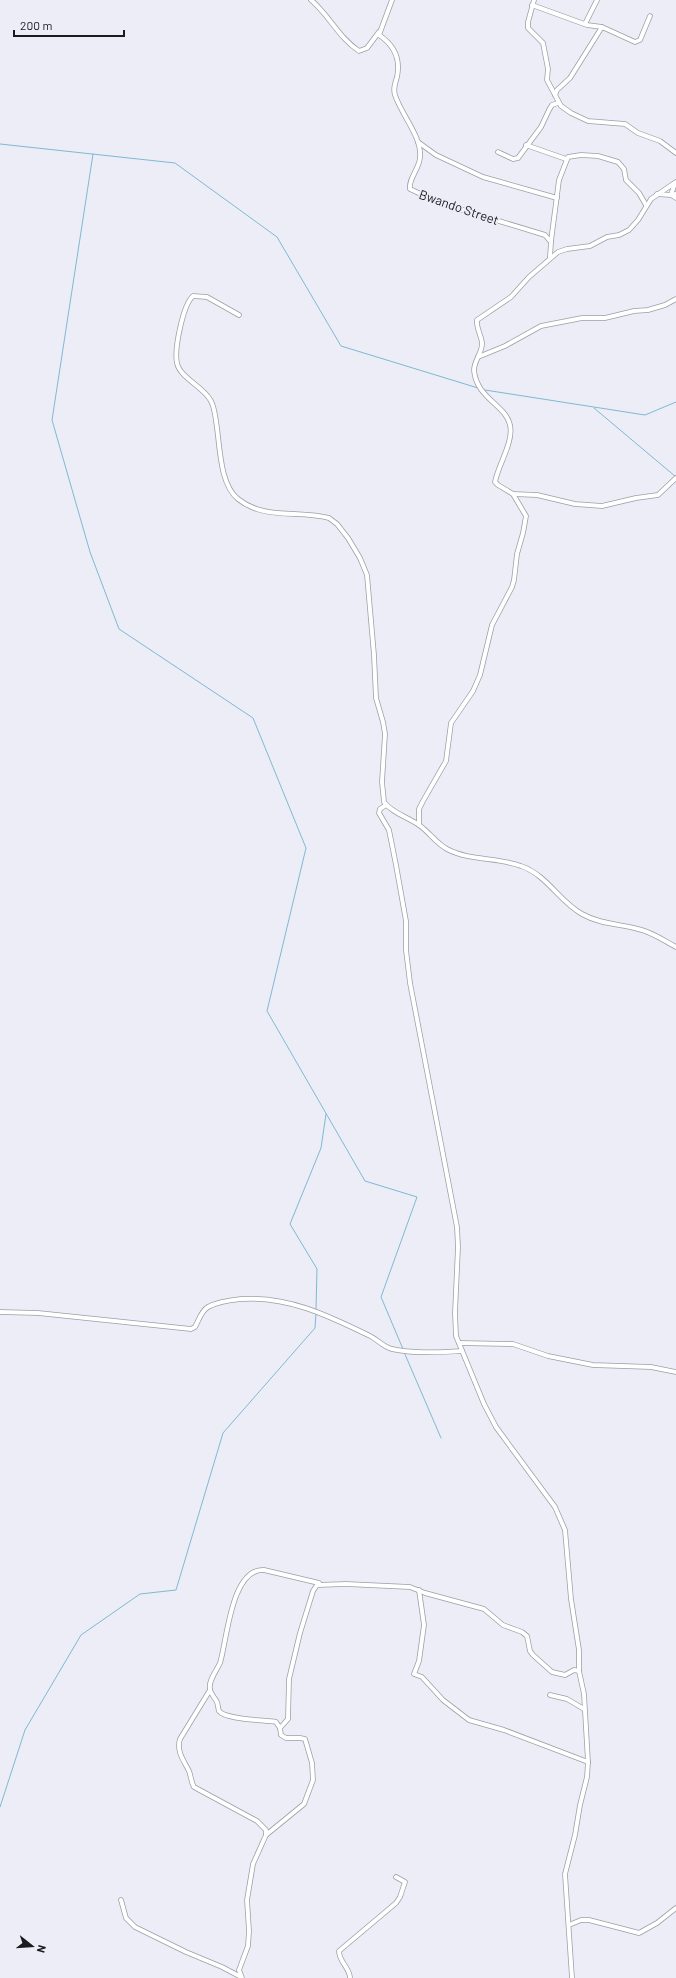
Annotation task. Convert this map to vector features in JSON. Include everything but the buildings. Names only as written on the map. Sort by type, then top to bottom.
[{"type":"street","points":[[311,0],[319,7],[338,32],[359,51],[367,48],[380,32],[392,0]]},
{"type":"street","points":[[534,0],[528,28],[543,43],[548,69],[547,80],[558,103],[570,113],[588,120],[625,124],[638,133],[660,141],[676,153]]},
{"type":"street","points":[[585,24],[597,0]]},
{"type":"street","points":[[532,5],[585,24],[602,27],[636,42],[640,40],[650,16]]},
{"type":"street","points":[[555,95],[557,90],[570,78],[602,27]]},
{"type":"street","name":"Bwando Street","points":[[380,32],[380,36],[391,44],[397,56],[398,70],[394,91],[417,142],[420,157],[409,187],[412,190],[452,207],[541,233],[548,237],[551,242]]},
{"type":"street","points":[[498,152],[515,160],[541,127],[552,105],[558,103]]},
{"type":"street","points":[[417,142],[436,155],[483,177],[558,198]]},
{"type":"street","points":[[526,145],[566,159]]},
{"type":"street","points":[[550,258],[559,180],[566,159],[572,156],[598,156],[618,162],[624,169],[626,180],[639,193],[646,206]]},
{"type":"street","points":[[419,825],[418,817],[421,805],[446,762],[451,723],[474,692],[480,675],[492,625],[512,587],[516,554],[523,533],[526,516],[513,494],[495,482],[511,427],[508,418],[490,402],[479,387],[474,371],[482,343],[478,320],[511,297],[529,277],[561,250],[590,246],[607,237],[625,233],[638,220],[646,206],[656,194],[675,183]]},
{"type":"street","points":[[675,183],[674,194],[676,198]]},
{"type":"street","points":[[656,194],[674,194]]},
{"type":"street","points":[[239,315],[207,297],[194,296],[187,305],[178,339],[176,355],[177,365],[211,401],[224,477],[232,494],[243,502],[259,510],[329,518],[348,538],[364,566],[369,584],[370,620],[374,655],[376,698],[384,728],[382,792],[386,805],[419,825],[448,849],[472,857],[506,862],[535,873],[552,886],[566,902],[584,915],[604,923],[648,932],[676,947]]},
{"type":"street","points":[[477,357],[505,346],[540,326],[582,318],[605,318],[634,311],[648,310],[665,305],[676,299]]},
{"type":"street","points":[[513,494],[538,495],[575,504],[602,506],[636,498],[658,495],[676,478]]},
{"type":"street","points":[[386,805],[380,809],[379,813],[389,830],[396,865],[406,921],[406,950],[410,983],[457,1227],[458,1257],[455,1313],[456,1336],[484,1404],[496,1427],[542,1488],[561,1518],[565,1530],[571,1599],[579,1650],[579,1671],[584,1708],[588,1762],[587,1777],[565,1874],[564,1886],[569,1925],[569,1955],[572,1978]]},
{"type":"street","points":[[0,1312],[38,1313],[191,1329],[195,1327],[202,1312],[209,1306],[235,1299],[267,1299],[290,1302],[316,1311],[369,1335],[391,1348],[429,1352],[462,1351]]},
{"type":"street","points":[[459,1343],[513,1344],[548,1356],[593,1365],[650,1367],[676,1372]]},
{"type":"street","points":[[242,1978],[239,1970],[248,1946],[249,1931],[247,1900],[251,1871],[266,1835],[266,1830],[262,1824],[194,1787],[188,1770],[183,1762],[179,1747],[180,1738],[210,1690],[210,1685],[220,1664],[233,1604],[242,1583],[251,1572],[256,1570],[264,1570],[320,1583],[410,1586],[484,1609],[503,1625],[524,1633],[528,1639],[530,1651],[552,1672],[565,1675],[574,1670],[579,1671]]},
{"type":"street","points":[[280,1728],[288,1719],[288,1685],[290,1672],[309,1604],[316,1586],[320,1583]]},
{"type":"street","points":[[419,1590],[424,1625],[419,1661],[414,1674],[422,1677],[443,1700],[469,1720],[504,1730],[588,1762]]},
{"type":"street","points":[[210,1690],[218,1703],[218,1709],[222,1713],[251,1720],[276,1722],[280,1728],[280,1735],[286,1738],[300,1738],[306,1741],[312,1763],[312,1780],[307,1800],[301,1808],[266,1835]]},
{"type":"street","points":[[550,1695],[566,1699],[584,1708]]},
{"type":"street","points":[[350,1978],[350,1974],[339,1955],[339,1951],[398,1901],[405,1882],[396,1878]]},
{"type":"street","points":[[121,1900],[126,1918],[132,1925],[242,1978]]},
{"type":"street","points":[[569,1925],[581,1920],[589,1920],[639,1933],[657,1923],[676,1908]]},
{"type":"street","points":[[230,1978],[233,1973],[239,1970]]},
{"type":"waterway","points":[[0,144],[175,163],[277,237],[341,346],[478,388]]},
{"type":"waterway","points":[[93,154],[52,420],[90,552],[119,629],[253,718],[306,848],[267,1011],[365,1181],[417,1197],[381,1297],[403,1349]]},
{"type":"waterway","points":[[485,390],[645,415],[676,402]]},
{"type":"waterway","points":[[594,408],[676,477]]},
{"type":"waterway","points":[[316,1309],[317,1269],[290,1224],[321,1148],[326,1114]]},
{"type":"waterway","points":[[0,1807],[25,1730],[81,1635],[140,1594],[176,1590],[223,1433],[315,1328],[316,1313]]},
{"type":"waterway","points":[[404,1352],[441,1438]]}]
